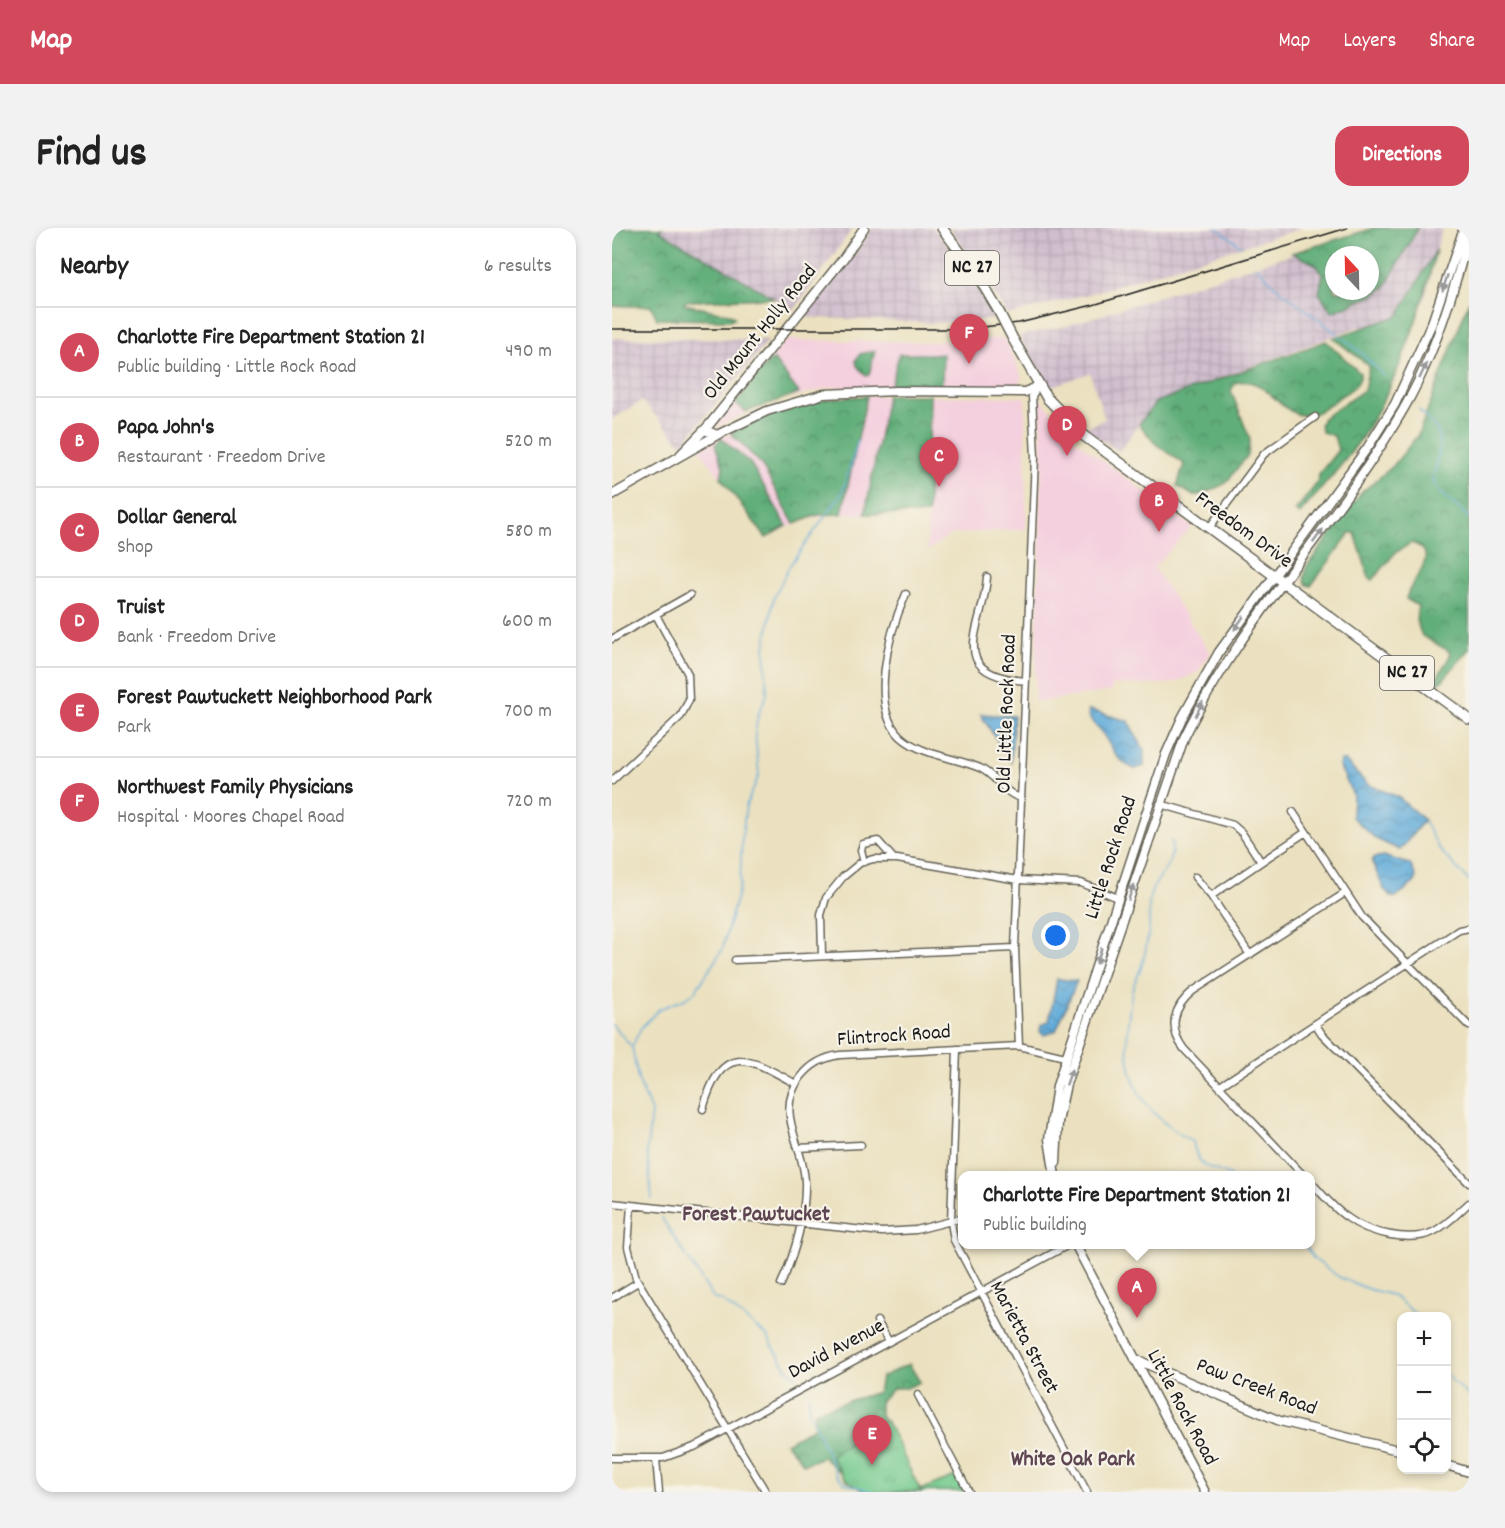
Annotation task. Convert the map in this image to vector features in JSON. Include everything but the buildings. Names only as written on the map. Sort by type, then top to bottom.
[{"type":"main road","name":"Old Mount Holly Road","points":[[680,455],[705,430],[843,259],[864,228]]},
{"type":"main road","name":"Freedom Drive","points":[[942,228],[976,273],[1039,386],[1055,408],[1080,432],[1469,719]]},
{"type":"main road","name":"Little Rock Road","points":[[1054,1171],[1050,1153],[1053,1098],[1166,754],[1182,718],[1219,651],[1368,447],[1395,404],[1424,343],[1464,228]]},
{"type":"main road","name":"Little Rock Road","points":[[1055,1171],[1058,1122],[1066,1084],[1184,738],[1204,697],[1228,659],[1352,490],[1405,407],[1434,344],[1469,236]]},
{"type":"main road","points":[[612,495],[717,435],[773,408],[824,394],[889,391],[1025,392],[1039,386]]},
{"type":"main road","points":[[705,430],[717,435]]},
{"type":"main road","name":"Little Rock Road","points":[[1077,1249],[1205,1492]]},
{"type":"main road","name":"Paw Creek Road","points":[[1135,1359],[1280,1421],[1397,1450]]},
{"type":"main road","points":[[1451,1467],[1469,1473]]},
{"type":"street","name":"Old Little Rock Road","points":[[1019,1046],[1015,948],[1035,457],[1032,396],[1039,386]]},
{"type":"street","points":[[1209,528],[1264,454],[1315,417]]},
{"type":"street","points":[[987,577],[984,602],[974,629],[975,655],[985,670],[994,676],[1026,681]]},
{"type":"street","points":[[906,594],[890,634],[887,658],[885,702],[893,727],[912,745],[981,769],[994,776],[1021,798]]},
{"type":"street","points":[[612,639],[690,595]]},
{"type":"street","points":[[612,781],[681,716],[689,700],[688,674],[656,615]]},
{"type":"street","points":[[1160,804],[1233,825],[1242,832],[1261,862]]},
{"type":"street","points":[[1293,813],[1345,893],[1369,925],[1469,1026]]},
{"type":"street","points":[[1211,896],[1306,832]]},
{"type":"street","points":[[864,861],[861,850],[863,844],[869,841],[878,841],[894,859]]},
{"type":"street","points":[[822,955],[821,915],[826,898],[843,877],[864,861],[873,859],[894,859],[1018,880],[1081,883],[1118,898]]},
{"type":"street","points":[[1195,877],[1211,896],[1250,955]]},
{"type":"street","points":[[1299,1171],[1180,1043],[1174,1028],[1176,1011],[1186,997],[1345,893]]},
{"type":"street","points":[[1220,1086],[1459,930],[1469,928]]},
{"type":"street","points":[[735,960],[1015,948]]},
{"type":"street","points":[[1316,1024],[1367,1081],[1469,1183]]},
{"type":"street","name":"Flintrock Road","points":[[796,1084],[812,1066],[833,1056],[1019,1046],[1065,1057]]},
{"type":"street","name":"Marietta Street","points":[[957,1049],[951,1222],[957,1250],[1087,1492]]},
{"type":"street","points":[[703,1109],[714,1076],[726,1066],[736,1062],[757,1063],[796,1084],[788,1110],[805,1182],[792,1260],[781,1284]]},
{"type":"street","points":[[797,1148],[861,1144]]},
{"type":"street","points":[[1315,1186],[1348,1219],[1368,1227],[1401,1235],[1431,1233],[1469,1203]]},
{"type":"street","points":[[612,1203],[897,1232],[958,1220]]},
{"type":"street","points":[[631,1205],[628,1247],[638,1282],[766,1492]]},
{"type":"street","name":"David Avenue","points":[[612,1458],[656,1459],[683,1453],[1062,1249]]},
{"type":"street","points":[[612,1298],[638,1282]]},
{"type":"street","points":[[877,1321],[889,1342]]},
{"type":"street","points":[[918,1395],[969,1492]]},
{"type":"street","points":[[656,1459],[659,1492]]},
{"type":"shaded area","points":[[612,228],[853,228],[794,310],[654,233]]},
{"type":"shaded area","points":[[872,228],[934,228],[973,279],[994,319],[935,323],[803,317],[855,254]]},
{"type":"shaded area","points":[[950,228],[1302,228],[1092,293],[1008,315]]},
{"type":"shaded area","points":[[1374,228],[1442,228],[1425,297],[1389,390],[1357,426],[1375,340],[1360,326],[1156,402],[1119,451],[1083,429],[1105,419],[1090,373],[1048,388],[1019,336],[1066,326]]},
{"type":"shaded area","points":[[612,338],[769,340],[682,444],[642,401],[612,419]]},
{"type":"shaded area","points":[[1005,338],[1022,378],[1016,385],[832,387],[771,402],[714,428],[786,340],[933,342]]},
{"type":"shaded area","points":[[867,396],[1025,397],[1026,529],[951,534],[927,551],[928,514],[833,514],[803,520],[766,538],[699,449],[751,423]]},
{"type":"shaded area","points":[[1040,398],[1077,441],[1192,527],[1154,567],[1210,653],[1198,672],[1175,683],[1112,684],[1112,691],[1035,702],[1042,457]]},
{"type":"green space","points":[[612,228],[662,228],[660,231],[774,298],[686,301],[684,304],[733,315],[735,318],[729,320],[657,319],[651,306],[612,306]]},
{"type":"green space","points":[[1374,228],[1418,228],[1385,287],[1379,291],[1379,246],[1325,246],[1325,300],[1362,300],[1332,312],[1319,293],[1323,273],[1315,264],[1292,253]]},
{"type":"green space","points":[[1436,250],[1424,297],[1408,344],[1378,410],[1351,452],[1300,514],[1295,511],[1318,482],[1319,474],[1338,450],[1334,436],[1322,432],[1320,425],[1323,418],[1364,390],[1369,366],[1333,338],[1398,316]]},
{"type":"green space","points":[[1469,301],[1469,649],[1437,684],[1435,681],[1450,656],[1449,651],[1422,636],[1416,620],[1418,606],[1406,599],[1425,560],[1425,553],[1421,547],[1411,543],[1395,553],[1373,580],[1369,578],[1355,533],[1350,533],[1311,586],[1307,585],[1304,579],[1306,567],[1362,492],[1393,466],[1418,435]]},
{"type":"green space","points":[[1326,341],[1360,373],[1355,386],[1323,409],[1309,415],[1299,415],[1290,411],[1256,384],[1246,381],[1235,383],[1231,391],[1250,439],[1248,455],[1225,484],[1201,495],[1192,495],[1177,486],[1184,464],[1156,444],[1139,424],[1156,402]]},
{"type":"green space","points":[[875,351],[869,375],[866,376],[857,366],[856,360],[860,354]]},
{"type":"green space","points":[[899,354],[943,354],[942,385],[891,385]]},
{"type":"green space","points":[[774,360],[799,393],[746,412],[735,403],[768,362]]},
{"type":"green space","points":[[887,395],[930,395],[928,514],[865,514]]},
{"type":"green space","points":[[867,396],[842,514],[818,515],[794,524],[761,464],[731,433],[796,406],[830,399]]},
{"type":"green space","points":[[721,438],[751,464],[787,526],[766,538],[721,478],[723,467],[715,445]]},
{"type":"green space","points":[[909,1364],[920,1382],[907,1388],[894,1388],[880,1402],[880,1415],[921,1492],[867,1488],[847,1477],[823,1457],[804,1464],[786,1443],[814,1427],[815,1411],[878,1392],[881,1377]]},
{"type":"green space","points":[[886,1420],[920,1490],[958,1475],[966,1491],[865,1492],[844,1478],[831,1455]]},
{"type":"water","points":[[1089,710],[1128,721],[1144,750],[1144,766],[1135,769],[1119,759],[1103,734],[1089,718]]},
{"type":"water","points":[[981,714],[1014,716],[1011,762],[982,717]]},
{"type":"water","points":[[1341,761],[1345,761],[1367,784],[1398,797],[1424,820],[1400,850],[1376,839],[1352,817],[1353,795],[1339,765]]},
{"type":"water","points":[[1383,856],[1410,864],[1416,877],[1415,882],[1396,897],[1391,897],[1384,889],[1372,862],[1374,858]]},
{"type":"water","points":[[1057,979],[1077,981],[1056,1031],[1044,1035],[1040,1032],[1041,1025],[1049,1022]]},
{"type":"waterway","points":[[1217,228],[1241,246]]},
{"type":"waterway","points":[[1255,265],[1274,285],[1358,350],[1384,376]]},
{"type":"waterway","points":[[1419,410],[1437,429],[1440,446],[1433,481],[1439,491],[1469,518]]},
{"type":"waterway","points":[[632,1047],[641,1028],[659,1009],[685,999],[695,992],[722,950],[740,885],[746,806],[759,775],[755,733],[758,715],[767,694],[765,648],[774,597],[790,565],[842,493],[858,441]]},
{"type":"waterway","points":[[1424,821],[1439,849],[1469,881]]},
{"type":"waterway","points":[[1171,840],[1169,862],[1150,897],[1146,949],[1132,991],[1127,1039],[1129,1060],[1133,1079],[1141,1096],[1153,1112],[1170,1128],[1193,1142],[1202,1163],[1218,1171]]},
{"type":"waterway","points":[[612,1024],[632,1047],[638,1079],[651,1112],[647,1150],[652,1199]]},
{"type":"waterway","points":[[661,1217],[714,1299],[721,1300],[766,1335],[788,1370],[797,1377]]},
{"type":"waterway","points":[[1307,1249],[1314,1259],[1339,1277],[1368,1289],[1392,1295],[1413,1312]]},
{"type":"waterway","points":[[1451,1379],[1469,1396]]},
{"type":"waterway","points":[[809,1396],[809,1411],[837,1476],[845,1483],[874,1492]]},
{"type":"railway","points":[[612,329],[964,329],[1019,323],[1093,305],[1347,228]]},
{"type":"place","name":"Northwest Family Physicians","points":[[969,364]]},
{"type":"place","name":"Truist","points":[[1067,456]]},
{"type":"place","name":"Dollar General","points":[[939,487]]},
{"type":"place","name":"Papa John's","points":[[1159,532]]},
{"type":"place","name":"Charlotte Fire Department Station 21","points":[[1137,1318]]},
{"type":"place","name":"Forest Pawtuckett Neighborhood Park","points":[[872,1465]]},
{"type":"district","name":"Forest Pawtucket","points":[[756,1215]]},
{"type":"district","name":"White Oak Park","points":[[1073,1460]]}]
